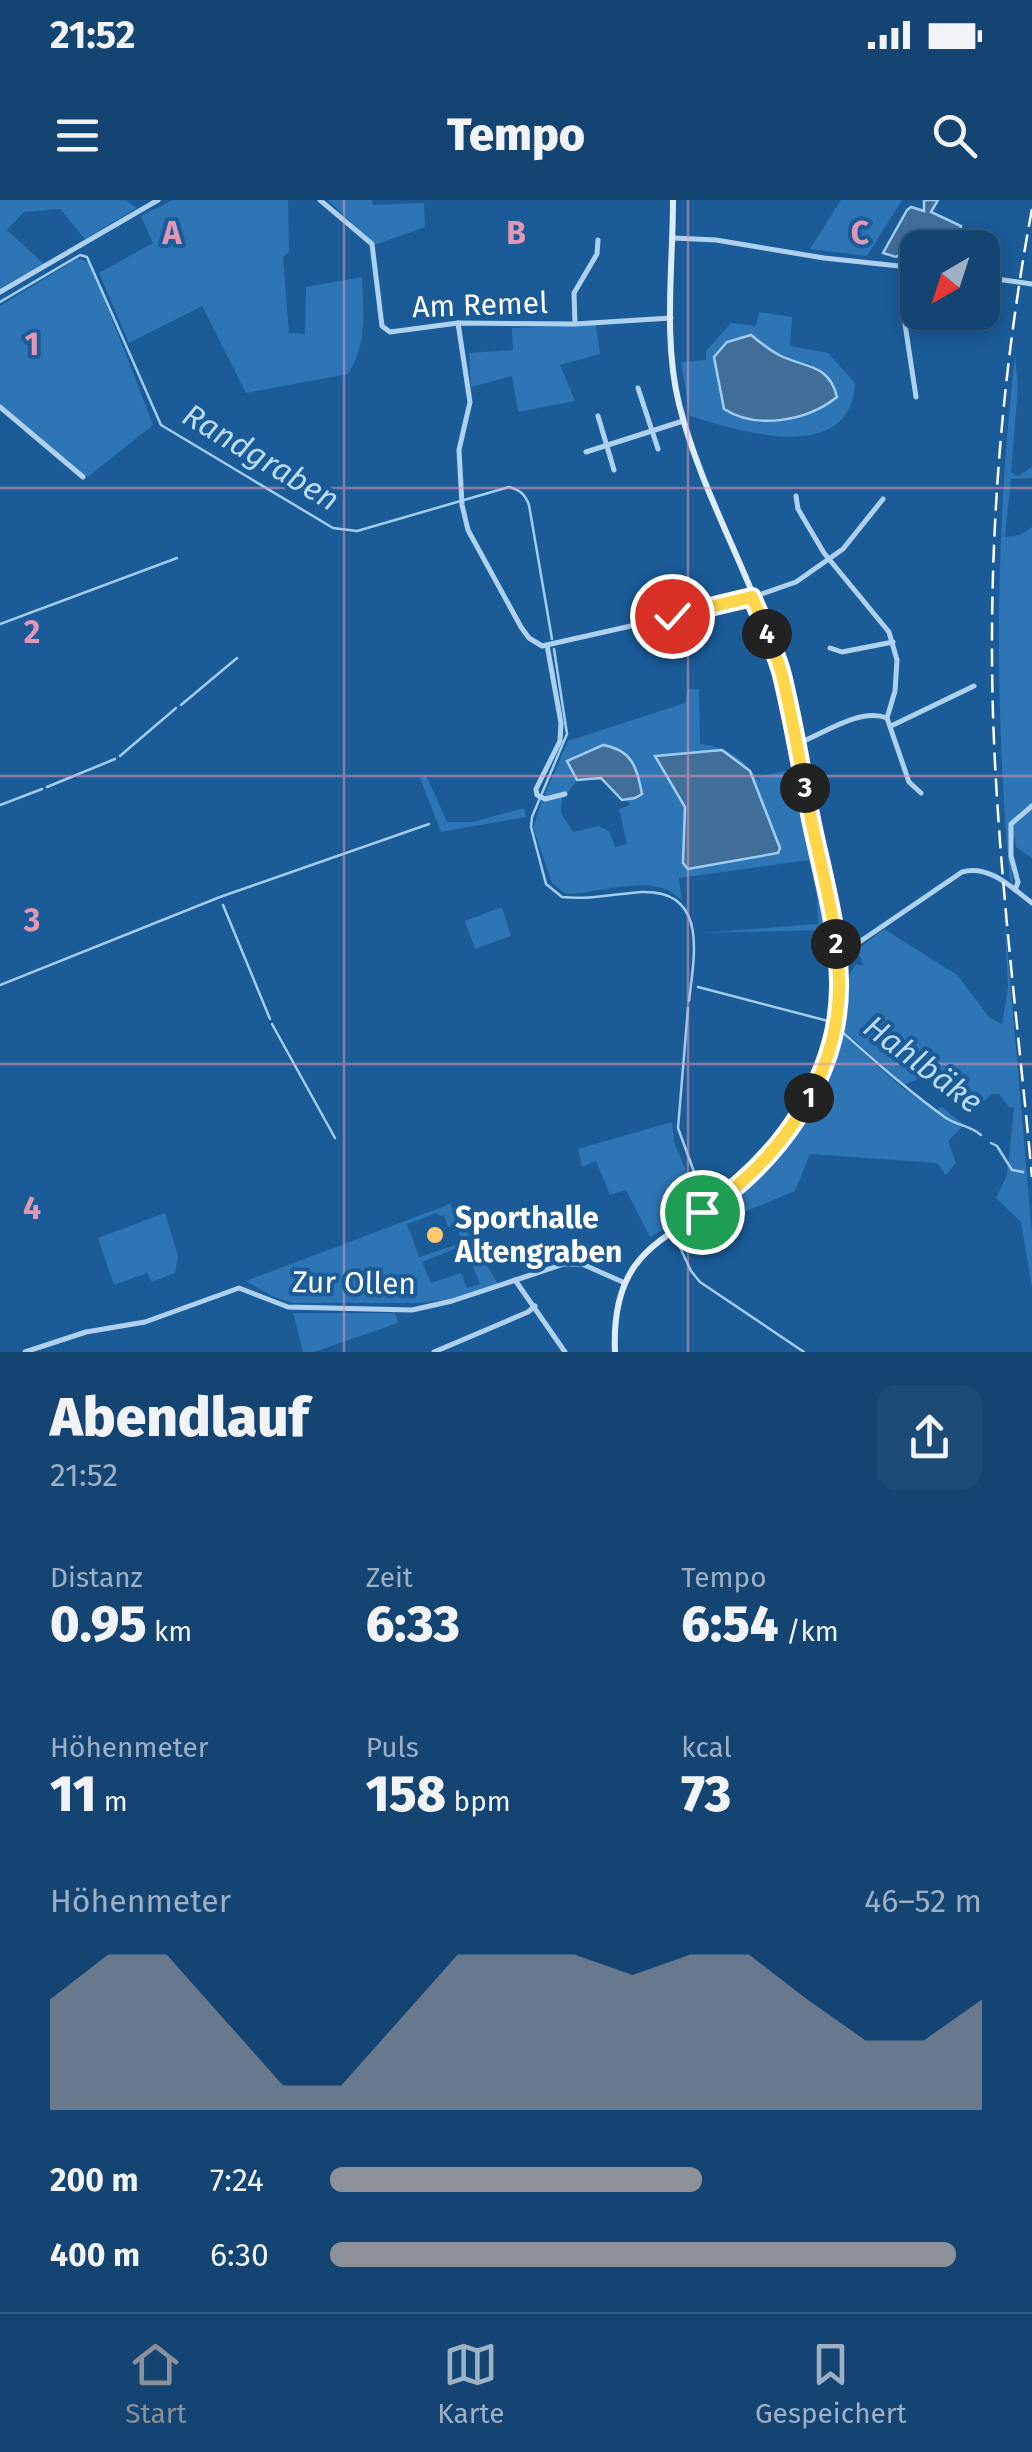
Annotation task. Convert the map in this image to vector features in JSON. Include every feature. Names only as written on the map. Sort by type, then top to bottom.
[{"type":"main road","points":[[615,1352],[615,1316],[625,1283],[640,1259],[655,1242],[745,1181],[796,1121],[814,1086],[834,1026],[839,988],[836,940],[781,673],[684,421],[673,371],[673,200]]},
{"type":"street","points":[[0,292],[158,200]]},
{"type":"street","name":"Am Remel","points":[[320,200],[372,244],[382,326],[390,332],[458,323],[575,324],[672,318]]},
{"type":"street","points":[[673,238],[900,266]]},
{"type":"street","points":[[575,324],[574,292],[597,254],[598,240]]},
{"type":"street","points":[[1000,279],[1032,284]]},
{"type":"street","points":[[458,323],[470,402],[459,450],[462,506],[468,530],[534,642],[547,646],[752,597],[796,582],[843,549],[883,499]]},
{"type":"street","points":[[907,330],[916,397]]},
{"type":"street","points":[[638,388],[658,449]]},
{"type":"street","points":[[0,407],[83,477]]},
{"type":"street","points":[[598,416],[614,470]]},
{"type":"street","points":[[586,452],[684,421]]},
{"type":"street","points":[[796,496],[798,509],[830,560],[880,619],[892,642],[897,660],[895,691],[887,718]]},
{"type":"street","points":[[830,648],[842,652],[892,642]]},
{"type":"street","points":[[547,646],[561,724],[560,741],[536,789],[544,799],[565,794]]},
{"type":"street","points":[[892,726],[974,686]]},
{"type":"street","points":[[796,744],[855,719],[880,714],[892,726],[894,747],[909,782],[921,793]]},
{"type":"street","points":[[1015,890],[1018,882],[1011,856],[1011,824],[1032,806]]},
{"type":"street","points":[[837,951],[847,949],[962,872],[981,870],[1032,903]]},
{"type":"street","points":[[836,940],[847,949]]},
{"type":"street","name":"Zur Ollen","points":[[25,1352],[102,1328],[145,1322],[239,1288],[288,1307],[412,1310],[452,1302],[572,1263],[625,1283]]},
{"type":"street","points":[[515,1280],[566,1352]]},
{"type":"street","points":[[434,1352],[535,1306]]},
{"type":"shaded area","points":[[0,200],[126,200],[137,208],[85,239],[60,209],[24,212],[7,230],[44,264],[0,288]]},
{"type":"shaded area","points":[[173,200],[288,200],[289,252],[283,257],[289,333],[305,334],[306,287],[362,277],[361,339],[348,374],[246,393],[202,306],[129,343],[99,273],[153,243],[141,216]]},
{"type":"shaded area","points":[[328,200],[372,200],[373,205],[424,203],[425,227],[375,245]]},
{"type":"shaded area","points":[[841,200],[902,200],[867,256],[810,249]]},
{"type":"shaded area","points":[[924,200],[938,200],[931,212],[961,226],[960,230],[900,230],[900,254],[883,253],[907,210],[911,207],[924,211]]},
{"type":"shaded area","points":[[78,258],[91,264],[153,425],[89,476],[84,476],[0,404],[0,306]]},
{"type":"shaded area","points":[[759,312],[792,317],[790,346],[828,353],[855,383],[849,409],[834,426],[814,434],[789,437],[736,429],[690,416],[681,362],[706,360],[706,351],[731,323],[756,326]],"holes":[[[751,335],[781,357],[811,364],[823,408],[773,421],[735,416]]]},
{"type":"shaded area","points":[[596,325],[600,354],[560,365],[575,401],[518,412],[512,376],[471,387],[469,353],[513,350],[512,328]]},
{"type":"shaded area","points":[[751,335],[779,355],[822,372],[837,397],[811,412],[782,420],[751,419],[724,409],[714,357],[727,342]]},
{"type":"shaded area","points":[[1015,356],[1018,387],[1011,472],[1018,476],[1032,467],[1032,478],[1011,479],[1005,537],[1020,535],[1032,527],[1032,858],[1016,847],[1015,837],[1009,840],[1013,883],[1010,880],[1001,749],[999,618]]},
{"type":"shaded area","points":[[688,689],[699,689],[700,744],[734,756],[748,767],[760,783],[759,777],[793,769],[827,930],[701,933],[818,924],[809,860],[679,878],[682,901],[658,887],[627,886],[566,894],[552,883],[533,828],[542,800],[562,797],[561,813],[573,832],[598,826],[609,831],[615,847],[627,844],[619,809],[630,805],[626,799],[642,793],[567,761],[577,780],[568,792],[544,796],[568,741],[685,703]],"holes":[[[750,772],[779,852],[688,869],[684,863],[685,807]]]},
{"type":"shaded area","points":[[603,745],[621,751],[632,761],[642,794],[622,800],[601,778],[577,780],[567,761]]},
{"type":"shaded area","points":[[722,750],[750,771],[780,848],[778,853],[688,869],[683,863],[685,807],[655,756]]},
{"type":"shaded area","points":[[426,775],[447,822],[473,822],[524,808],[526,817],[441,832],[420,778]]},
{"type":"shaded area","points":[[502,907],[511,936],[475,949],[465,921]]},
{"type":"shaded area","points":[[1004,909],[1032,1234],[1032,1288],[1021,1222],[996,1198],[1007,1175],[1014,1108],[999,1094],[992,1094],[967,1115],[938,1070],[904,1085],[840,1027],[846,980],[856,964],[864,966],[857,950],[884,929],[957,975],[989,1017],[1002,1024],[1008,988]]},
{"type":"shaded area","points":[[840,1032],[900,1086],[935,1111],[942,1107],[964,1125],[948,1141],[956,1163],[946,1175],[937,1163],[810,1154],[795,1191],[725,1220],[720,1208],[763,1170],[795,1131],[820,1085]]},
{"type":"shaded area","points":[[672,1122],[674,1142],[692,1185],[679,1221],[650,1237],[626,1190],[610,1195],[596,1161],[582,1167],[578,1149]]},
{"type":"shaded area","points":[[450,1204],[498,1284],[451,1299],[419,1303],[293,1303],[246,1281]],"holes":[[[437,1213],[444,1215],[448,1227],[456,1225],[462,1243],[419,1257],[407,1224]],[[465,1245],[480,1284],[467,1288],[461,1273],[431,1283],[422,1262]]]},
{"type":"shaded area","points":[[165,1213],[178,1256],[175,1273],[152,1282],[147,1273],[114,1285],[98,1238]]},
{"type":"shaded area","points":[[293,1313],[395,1313],[398,1323],[314,1352],[303,1352]]},
{"type":"waterway","name":"Randgraben","points":[[0,302],[80,255],[87,257],[161,425],[333,528],[357,531],[509,487],[519,491],[529,505],[552,639]]},
{"type":"waterway","points":[[0,624],[177,558]]},
{"type":"waterway","name":"Randgraben","points":[[554,649],[567,734],[531,827],[546,884],[562,897],[641,892],[663,894],[678,902],[687,914],[694,946],[689,1001]]},
{"type":"waterway","points":[[181,705],[237,658]]},
{"type":"waterway","points":[[120,756],[176,708]]},
{"type":"waterway","points":[[47,787],[115,759]]},
{"type":"waterway","points":[[0,805],[42,789]]},
{"type":"waterway","points":[[0,985],[220,897],[429,824]]},
{"type":"waterway","points":[[223,905],[270,1019]]},
{"type":"waterway","name":"Hahlbäke","points":[[698,987],[828,1021]]},
{"type":"waterway","name":"Randgraben","points":[[688,1008],[678,1128],[700,1188],[690,1211]]},
{"type":"waterway","points":[[272,1024],[335,1138]]},
{"type":"waterway","name":"Hahlbäke","points":[[840,1030],[932,1108],[981,1135]]},
{"type":"waterway","name":"Hahlbäke","points":[[991,1143],[1012,1170],[1023,1172]]},
{"type":"waterway","name":"Randgraben","points":[[676,1239],[700,1282],[804,1352]]},
{"type":"railway","points":[[1032,209],[1012,334],[999,461],[992,652],[999,831],[1032,1177]]},
{"type":"place","name":"Sporthalle Altengraben","points":[[435,1235]]},
{"type":"route","points":[[672,616],[752,597],[781,673],[832,911],[839,977],[827,1052],[796,1121],[745,1181],[702,1212]]}]
